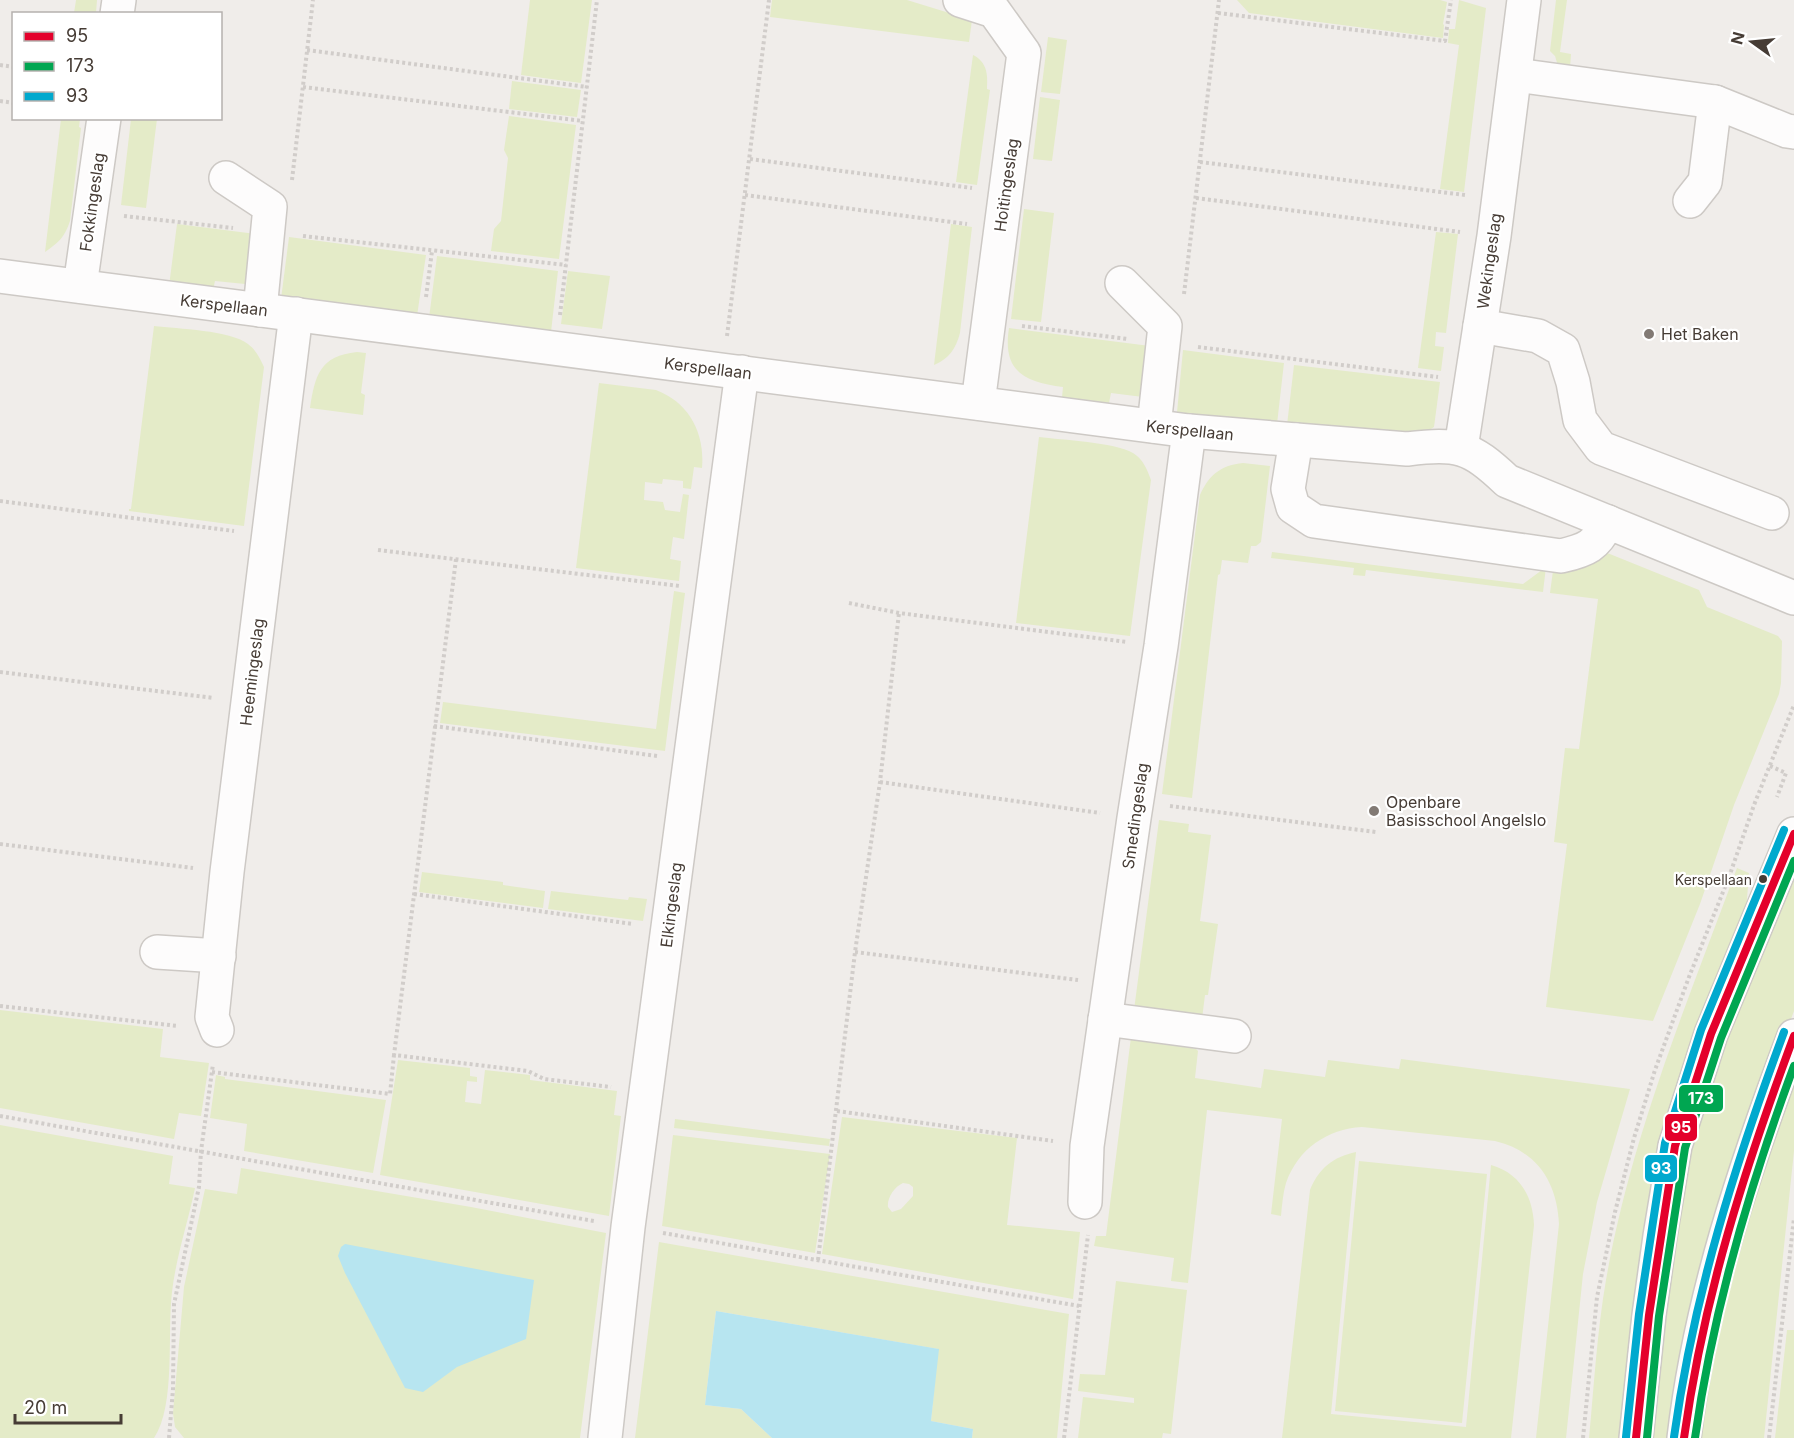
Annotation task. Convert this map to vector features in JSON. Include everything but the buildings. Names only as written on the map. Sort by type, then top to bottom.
[{"type":"street","name":"Hoitingeslag","points":[[960,0],[994,11],[1024,53],[978,403]]},
{"type":"street","name":"Wekingeslag","points":[[1461,448],[1494,236],[1524,0]]},
{"type":"street","points":[[1516,75],[1714,102],[1794,132]]},
{"type":"street","points":[[1690,201],[1705,182],[1714,102]]},
{"type":"street","name":"Fokkingeslag","points":[[80,286],[104,120]]},
{"type":"street","points":[[226,178],[270,207],[260,310]]},
{"type":"street","name":"Kerspellaan","points":[[0,276],[1189,431],[1407,449],[1432,446],[1461,448],[1487,462],[1507,481],[1794,598]]},
{"type":"street","points":[[1122,283],[1165,326],[1154,426]]},
{"type":"street","name":"Heemingeslag","points":[[217,1030],[212,1017],[227,872],[296,314]]},
{"type":"street","points":[[1480,326],[1538,336],[1563,350],[1573,382],[1580,420],[1601,448],[1772,513]]},
{"type":"street","name":"Elkingeslag","points":[[605,1438],[628,1227],[714,590],[732,370]]},
{"type":"street","name":"Smedingeslag","points":[[1085,1202],[1087,1146],[1161,646],[1189,431]]},
{"type":"street","points":[[1296,440],[1288,489],[1293,507],[1314,521],[1561,556],[1579,552],[1600,540],[1608,522]]},
{"type":"street","points":[[1636,1438],[1652,1293],[1675,1146],[1712,1034],[1794,834]]},
{"type":"street","points":[[157,952],[219,956]]},
{"type":"street","points":[[1105,1019],[1234,1036]]},
{"type":"street","points":[[1684,1438],[1693,1376],[1724,1242],[1794,1036]]},
{"type":"path","points":[[291,189],[313,0]]},
{"type":"path","points":[[556,348],[597,0]]},
{"type":"path","points":[[732,370],[745,195],[769,0]]},
{"type":"path","points":[[1183,300],[1219,0]]},
{"type":"path","points":[[1218,13],[1445,41],[1451,0]]},
{"type":"path","points":[[307,50],[587,87]]},
{"type":"path","points":[[303,87],[583,121]]},
{"type":"path","points":[[750,159],[1005,192]]},
{"type":"path","points":[[1200,162],[1498,199]]},
{"type":"path","points":[[745,195],[1000,228]]},
{"type":"path","points":[[1196,198],[1494,236]]},
{"type":"path","points":[[90,212],[566,266]]},
{"type":"path","points":[[421,331],[432,251]]},
{"type":"path","points":[[988,321],[1471,381]]},
{"type":"path","points":[[0,501],[268,536]]},
{"type":"path","points":[[378,550],[714,590]]},
{"type":"path","points":[[212,1072],[390,1094],[456,559]]},
{"type":"path","points":[[849,603],[899,613],[1161,646]]},
{"type":"path","points":[[818,1260],[855,952],[880,782],[899,613]]},
{"type":"path","points":[[0,672],[248,702]]},
{"type":"path","points":[[434,726],[690,760]]},
{"type":"path","points":[[1770,766],[1786,773],[1777,797]]},
{"type":"path","points":[[880,782],[1135,810],[1376,832]]},
{"type":"path","points":[[0,844],[227,872]]},
{"type":"path","points":[[414,894],[668,928]]},
{"type":"path","points":[[855,952],[1110,984]]},
{"type":"path","points":[[0,1006],[217,1030],[201,1151],[199,1187],[174,1304],[174,1365],[169,1438]]},
{"type":"path","points":[[394,1055],[528,1071],[544,1078],[647,1092]]},
{"type":"path","points":[[837,1111],[1087,1146]]},
{"type":"path","points":[[0,1116],[1079,1306]]},
{"type":"path","points":[[1064,1438],[1089,1226],[1085,1202]]},
{"type":"path","points":[[1769,1438],[1794,1218]]},
{"type":"green space","points":[[76,0],[97,0],[96,12],[74,12]]},
{"type":"green space","points":[[530,0],[592,0],[581,83],[521,75]]},
{"type":"green space","points":[[772,0],[907,0],[972,20],[969,42],[770,17]]},
{"type":"green space","points":[[1237,0],[1440,0],[1447,2],[1443,38],[1249,13]]},
{"type":"green space","points":[[1459,0],[1486,8],[1464,192],[1440,189],[1459,45],[1448,43],[1449,29],[1455,29]]},
{"type":"green space","points":[[1556,0],[1567,0],[1560,52],[1571,54],[1570,68],[1558,66],[1555,56],[1550,51]]},
{"type":"green space","points":[[1048,37],[1067,40],[1060,94],[1041,92]]},
{"type":"green space","points":[[973,55],[984,65],[987,73],[987,89],[990,90],[977,185],[956,182]]},
{"type":"green space","points":[[512,81],[581,90],[577,117],[509,109]]},
{"type":"green space","points":[[1040,97],[1060,100],[1052,161],[1033,159]]},
{"type":"green space","points":[[509,116],[576,125],[559,259],[491,251],[494,229],[501,221],[508,158],[504,150]]},
{"type":"green space","points":[[61,120],[80,120],[79,127],[81,128],[70,221],[60,239],[45,252]]},
{"type":"green space","points":[[131,120],[157,120],[146,208],[121,205]]},
{"type":"green space","points":[[1024,209],[1054,213],[1041,322],[1011,319]]},
{"type":"green space","points":[[177,224],[256,234],[248,295],[244,294],[245,284],[215,281],[213,290],[169,286]]},
{"type":"green space","points":[[951,224],[972,227],[960,333],[951,352],[944,360],[934,365]]},
{"type":"green space","points":[[1436,232],[1458,234],[1446,333],[1436,332],[1435,346],[1444,347],[1441,371],[1418,368]]},
{"type":"green space","points":[[289,237],[426,255],[417,316],[281,299]]},
{"type":"green space","points":[[437,256],[558,271],[551,332],[429,318]]},
{"type":"green space","points":[[568,271],[610,276],[602,329],[561,324]]},
{"type":"green space","points":[[154,326],[217,333],[240,339],[253,349],[264,367],[244,526],[129,511]]},
{"type":"green space","points":[[1009,328],[1150,346],[1143,397],[1111,393],[1109,403],[1062,397],[1063,387],[1027,378],[1013,365],[1009,355]]},
{"type":"green space","points":[[1183,350],[1284,363],[1277,424],[1177,412]]},
{"type":"green space","points":[[366,353],[361,393],[365,395],[363,415],[310,408],[317,377],[327,363],[345,354]]},
{"type":"green space","points":[[1294,365],[1440,382],[1434,427],[1423,434],[1287,425]]},
{"type":"green space","points":[[599,383],[656,390],[678,403],[686,411],[698,432],[702,468],[694,467],[691,489],[683,488],[683,481],[663,479],[662,484],[645,482],[644,500],[663,502],[665,510],[680,512],[683,494],[689,495],[684,539],[673,537],[670,559],[681,561],[679,581],[576,568]]},
{"type":"green space","points":[[1039,437],[1114,446],[1136,455],[1146,468],[1151,480],[1130,636],[1016,623]]},
{"type":"green space","points":[[1243,463],[1270,466],[1261,542],[1256,546],[1251,546],[1248,563],[1222,560],[1218,575],[1192,798],[1162,794],[1200,495],[1207,482],[1217,472],[1228,466]]},
{"type":"green space","points":[[1595,548],[1699,590],[1707,607],[1778,636],[1782,641],[1779,694],[1734,805],[1700,904],[1653,1021],[1546,1007],[1567,844],[1554,842],[1565,748],[1579,749],[1598,599],[1550,593],[1554,563]]},
{"type":"green space","points":[[1272,552],[1523,584],[1546,567],[1543,592],[1366,570],[1365,576],[1353,575],[1354,568],[1271,558]]},
{"type":"green space","points":[[674,591],[685,593],[665,751],[440,723],[443,702],[656,729]]},
{"type":"green space","points":[[1159,820],[1189,824],[1188,832],[1211,835],[1200,921],[1218,924],[1208,995],[1205,995],[1202,1019],[1134,1010]]},
{"type":"green space","points":[[1794,864],[1794,1011],[1767,1082],[1675,1438],[1644,1438],[1668,1243],[1708,1077]]},
{"type":"green space","points":[[1737,868],[1749,873],[1745,925],[1723,980],[1624,1438],[1589,1438],[1606,1280],[1630,1174],[1662,1071]]},
{"type":"green space","points":[[422,872],[503,882],[503,885],[545,891],[543,908],[419,892]]},
{"type":"green space","points":[[551,891],[628,900],[629,897],[647,899],[643,921],[548,909]]},
{"type":"green space","points":[[0,1010],[163,1029],[160,1057],[209,1063],[201,1116],[179,1113],[174,1139],[0,1108]]},
{"type":"green space","points":[[1131,1037],[1196,1049],[1198,1051],[1195,1078],[1261,1088],[1264,1069],[1325,1077],[1328,1060],[1399,1069],[1401,1059],[1630,1089],[1597,1202],[1583,1274],[1566,1438],[1536,1438],[1559,1224],[1554,1195],[1549,1182],[1533,1161],[1522,1152],[1495,1141],[1362,1127],[1349,1129],[1315,1143],[1298,1160],[1286,1183],[1281,1216],[1271,1214],[1282,1119],[1207,1110],[1188,1283],[1171,1281],[1174,1258],[1094,1246],[1096,1236],[1106,1236]]},
{"type":"green space","points":[[398,1060],[470,1068],[470,1076],[477,1077],[477,1082],[467,1081],[465,1102],[481,1104],[485,1070],[530,1075],[530,1080],[617,1091],[614,1115],[621,1116],[609,1216],[380,1175]]},
{"type":"green space","points":[[1794,1064],[1794,1151],[1764,1438],[1694,1438],[1707,1355]]},
{"type":"green space","points":[[216,1075],[225,1077],[225,1079],[386,1100],[373,1173],[244,1151],[247,1124],[210,1118]]},
{"type":"green space","points":[[842,1117],[1017,1138],[1007,1225],[1080,1232],[1073,1299],[822,1254]],"holes":[[[903,1183],[913,1187],[913,1196],[901,1209],[892,1212],[888,1207],[892,1193]]]},
{"type":"green space","points":[[675,1119],[830,1139],[829,1146],[674,1128]]},
{"type":"green space","points":[[0,1125],[173,1156],[169,1184],[195,1188],[174,1279],[168,1388],[161,1424],[154,1438],[0,1438]]},
{"type":"green space","points":[[673,1135],[830,1154],[815,1253],[662,1226]]},
{"type":"green space","points":[[1356,1152],[1331,1414],[1466,1427],[1491,1165],[1510,1174],[1523,1188],[1531,1205],[1534,1225],[1511,1438],[1282,1438],[1310,1190],[1322,1170],[1334,1160]]},
{"type":"green space","points":[[1359,1161],[1487,1174],[1462,1423],[1335,1411]]},
{"type":"green space","points":[[241,1168],[471,1207],[606,1233],[580,1438],[184,1438],[175,1427],[173,1413],[184,1287],[205,1189],[237,1194]]},
{"type":"green space","points":[[659,1242],[1069,1314],[1057,1438],[972,1438],[973,1429],[931,1421],[938,1349],[716,1311],[705,1405],[741,1409],[772,1438],[635,1438]]},
{"type":"green space","points":[[1116,1281],[1187,1290],[1171,1434],[1163,1433],[1162,1438],[1078,1438],[1083,1397],[1134,1403],[1134,1398],[1078,1391],[1080,1374],[1105,1375]]},
{"type":"green space","points":[[1787,1330],[1794,1330],[1794,1438],[1775,1438]]},
{"type":"water","points":[[345,1244],[534,1280],[526,1339],[457,1367],[423,1392],[405,1388],[345,1273],[338,1256],[341,1247]]},
{"type":"water","points":[[716,1311],[939,1349],[931,1421],[973,1429],[972,1438],[772,1438],[741,1409],[705,1405]]},
{"type":"transit line","name":"93","points":[[1626,1437],[1639,1314],[1665,1143],[1701,1030],[1784,830]]},
{"type":"transit line","name":"95","points":[[1636,1438],[1649,1315],[1675,1146],[1711,1034],[1794,834]]},
{"type":"transit line","name":"173","points":[[1647,1438],[1659,1316],[1685,1148],[1721,1038],[1794,861]]},
{"type":"transit line","name":"93","points":[[1674,1437],[1682,1384],[1704,1282],[1732,1182],[1784,1032]]},
{"type":"transit line","name":"95","points":[[1684,1438],[1692,1385],[1714,1283],[1742,1184],[1794,1036]]},
{"type":"transit line","name":"173","points":[[1695,1438],[1712,1343],[1734,1249],[1762,1157],[1794,1066]]},
{"type":"place","name":"Het Baken","points":[[1649,334]]},
{"type":"place","name":"Openbare Basisschool Angelslo","points":[[1374,811]]},
{"type":"place","name":"Kerspellaan","points":[[1763,879]]}]
